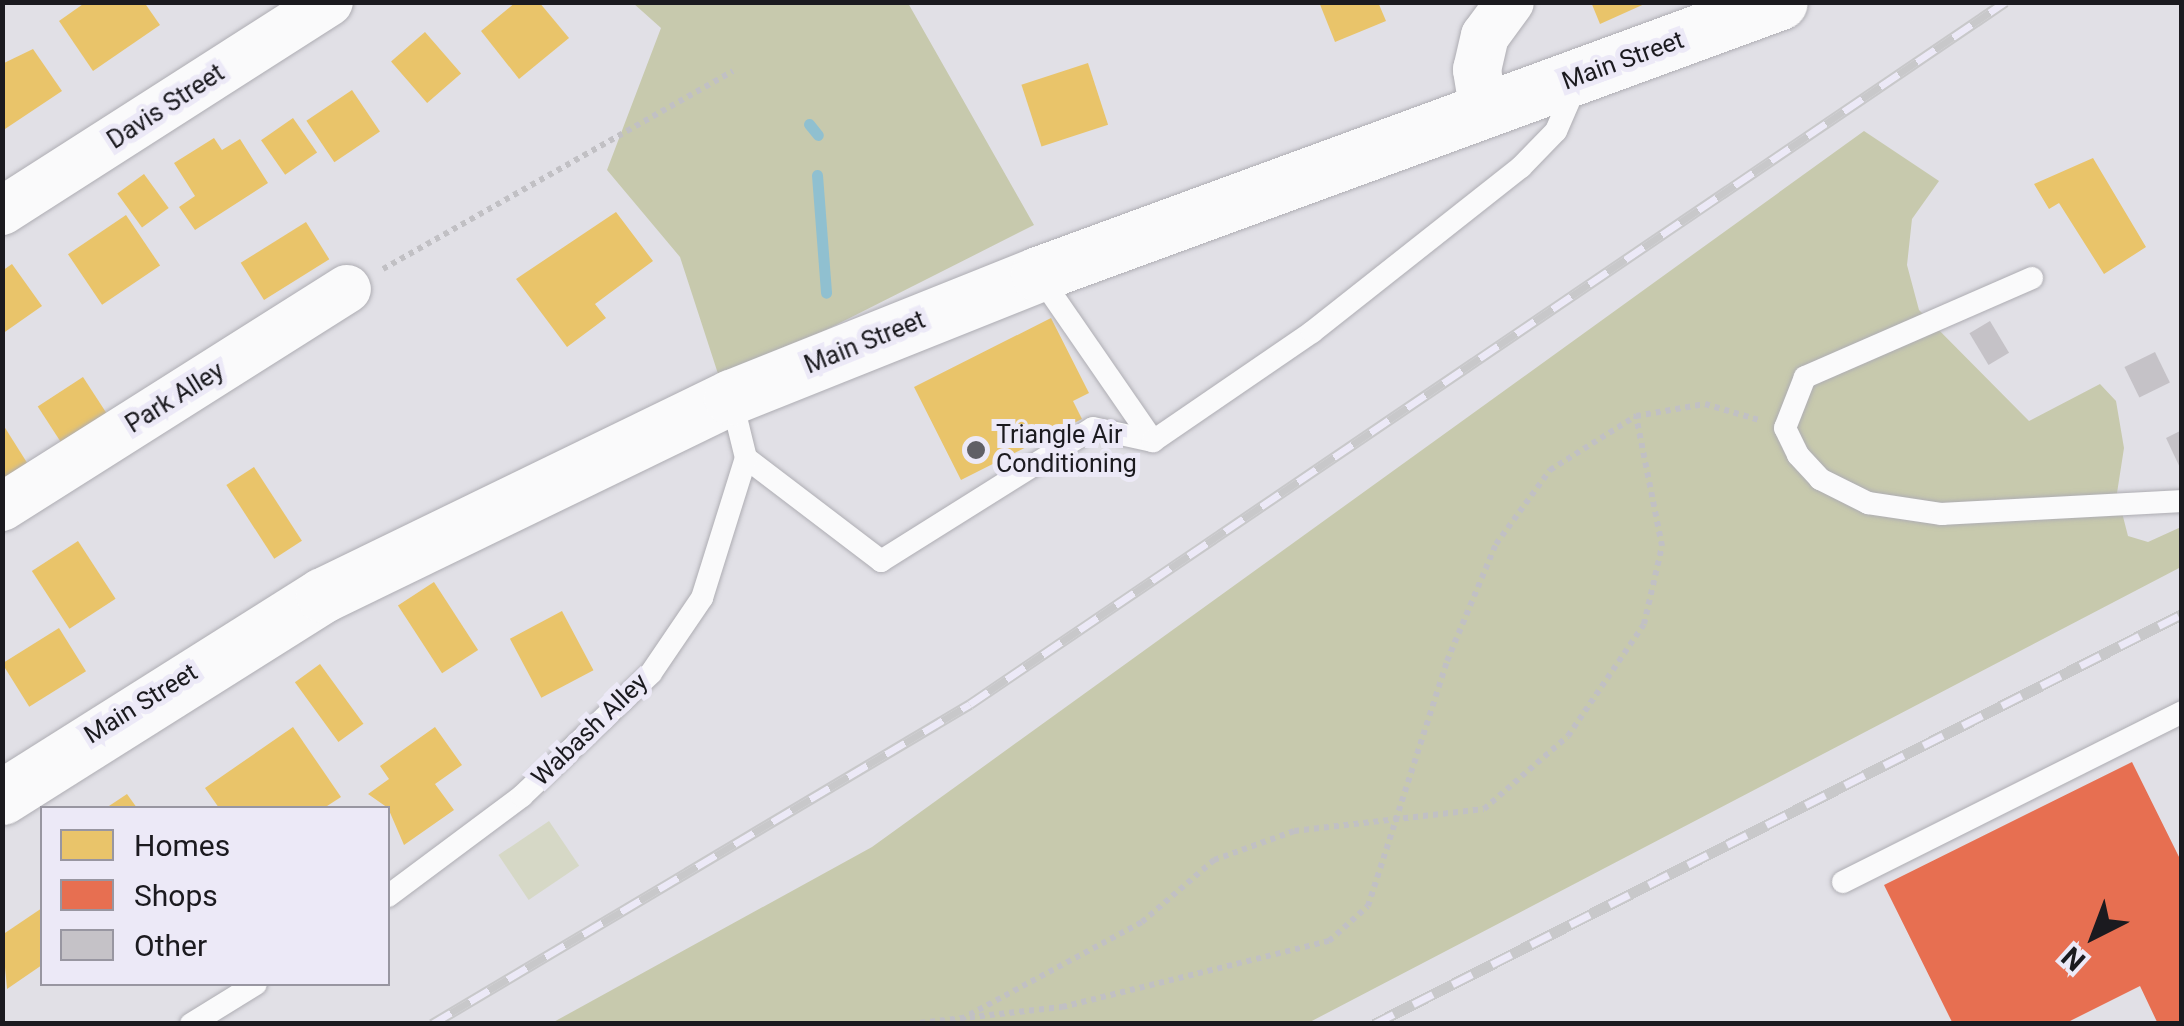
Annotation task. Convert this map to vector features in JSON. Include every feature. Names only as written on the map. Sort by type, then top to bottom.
[{"type":"street","name":"Davis Street","points":[[2,211],[329,2]]},
{"type":"street","points":[[1484,113],[1481,53],[1510,2]]},
{"type":"street","name":"Main Street","points":[[2,797],[323,595],[732,397],[1038,274],[1780,2]]},
{"type":"street","name":"Park Alley","points":[[2,507],[347,289]]},
{"type":"lane","points":[[732,397],[746,458],[881,561],[1093,428],[1152,440],[1312,332],[1521,166],[1556,131],[1579,77]]},
{"type":"lane","points":[[1038,274],[1152,440]]},
{"type":"lane","points":[[2032,278],[1806,377],[1784,428],[1820,479],[1868,503],[1942,514],[2182,500]]},
{"type":"lane","name":"Wabash Alley","points":[[390,895],[522,796],[650,673],[702,598],[746,458]]},
{"type":"lane","points":[[1843,882],[2182,712]]},
{"type":"lane","points":[[191,1024],[253,986]]},
{"type":"path","points":[[347,289],[733,72]]},
{"type":"path","points":[[910,1024],[958,1014],[1062,1007],[1329,941],[1368,906],[1394,819],[1496,544],[1550,470],[1636,416],[1705,404],[1784,428]]},
{"type":"path","points":[[952,1024],[958,1014],[1142,922],[1214,860],[1294,832],[1484,809],[1568,736],[1644,624],[1662,546],[1636,416]]},
{"type":"green space","points":[[633,3],[908,3],[1034,225],[721,383],[680,257],[607,170],[661,28]]},
{"type":"green space","points":[[1864,131],[1939,181],[1912,219],[1907,265],[1919,310],[2029,421],[2100,384],[2116,401],[2124,448],[2117,493],[2128,536],[2148,542],[2181,527],[2181,567],[1308,1023],[550,1024],[872,847]]},
{"type":"green space","points":[[549,821],[579,866],[529,900],[498,855]]},
{"type":"building: Homes","points":[[86,2],[144,2],[160,25],[93,71],[59,21]]},
{"type":"building: Homes","points":[[516,2],[539,2],[569,38],[519,79],[481,31]]},
{"type":"building: Homes","points":[[1319,2],[1378,2],[1386,21],[1335,42]]},
{"type":"building: Homes","points":[[1591,2],[1649,2],[1600,24]]},
{"type":"building: Homes","points":[[425,32],[461,74],[427,103],[391,62]]},
{"type":"building: Homes","points":[[33,49],[62,91],[2,131],[2,64]]},
{"type":"building: Homes","points":[[1088,63],[1108,125],[1042,146],[1021,85]]},
{"type":"building: Homes","points":[[352,90],[380,131],[334,162],[306,121]]},
{"type":"building: Homes","points":[[293,118],[317,152],[285,175],[261,140]]},
{"type":"building: Homes","points":[[214,138],[222,150],[240,139],[268,183],[195,230],[179,207],[195,196],[174,163]]},
{"type":"building: Homes","points":[[2093,158],[2146,247],[2104,274],[2059,203],[2049,209],[2034,184]]},
{"type":"building: Homes","points":[[144,174],[169,208],[142,227],[117,193]]},
{"type":"building: Homes","points":[[616,212],[653,261],[595,304],[606,318],[567,347],[516,279]]},
{"type":"building: Homes","points":[[126,215],[160,266],[102,305],[68,254]]},
{"type":"building: Homes","points":[[306,222],[329,259],[264,300],[241,263]]},
{"type":"building: Homes","points":[[12,264],[42,306],[2,334],[2,271]]},
{"type":"building: Homes","points":[[1051,318],[1089,393],[1073,401],[1082,419],[961,480],[914,387]]},
{"type":"building: Homes","points":[[83,377],[112,422],[67,452],[38,406]]},
{"type":"building: Homes","points":[[2,423],[31,469],[2,487]]},
{"type":"building: Homes","points":[[254,467],[302,541],[274,559],[226,485]]},
{"type":"building: Homes","points":[[78,541],[116,599],[69,629],[32,571]]},
{"type":"building: Homes","points":[[434,582],[478,650],[442,673],[398,605]]},
{"type":"building: Homes","points":[[562,611],[593,670],[541,698],[510,639]]},
{"type":"building: Homes","points":[[59,628],[86,671],[29,707],[2,664]]},
{"type":"building: Homes","points":[[320,664],[363,724],[338,742],[295,682]]},
{"type":"building: Homes","points":[[293,727],[341,797],[327,806],[218,806],[205,788]]},
{"type":"building: Homes","points":[[435,727],[462,765],[435,784],[454,810],[404,845],[390,806],[368,794],[389,779],[380,766]]},
{"type":"building: Homes","points":[[127,794],[136,806],[109,806]]},
{"type":"building: Homes","points":[[40,909],[40,966],[7,989],[2,935]]},
{"type":"building: Shops","points":[[2132,762],[2182,863],[2182,1024],[2158,1024],[2140,986],[2064,1024],[1953,1024],[1884,885]]},
{"type":"building: Other","points":[[1990,321],[2009,353],[1988,365],[1969,333]]},
{"type":"building: Other","points":[[2155,352],[2170,383],[2139,397],[2124,367]]},
{"type":"building: Other","points":[[2182,430],[2182,472],[2166,438]]},
{"type":"waterway","points":[[809,124],[818,135]]},
{"type":"waterway","points":[[817,175],[826,293]]},
{"type":"railway","points":[[432,1024],[970,704],[2005,2]]},
{"type":"railway","points":[[1374,1024],[2182,614]]},
{"type":"place","name":"Triangle Air Conditioning","points":[[976,450]]}]
